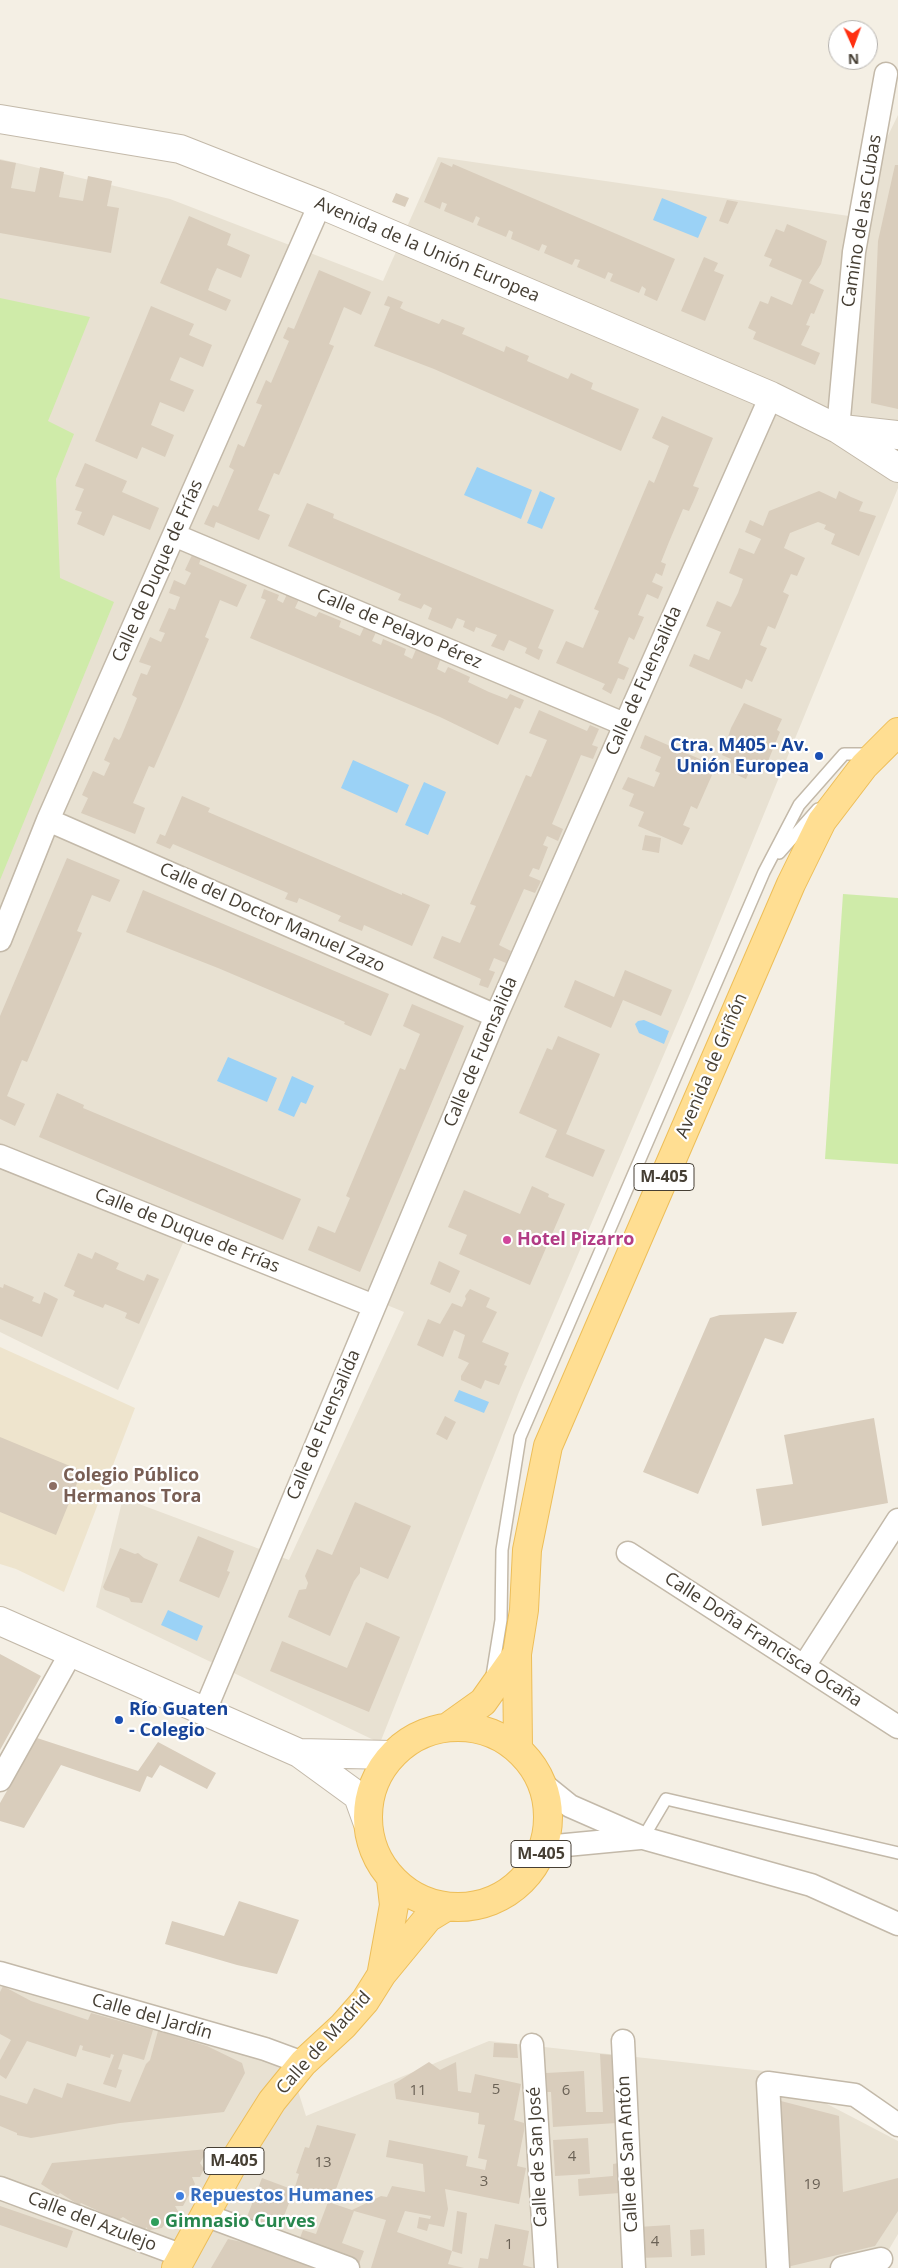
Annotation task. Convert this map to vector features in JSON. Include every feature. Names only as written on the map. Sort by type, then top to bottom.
[{"type":"main road","name":"Avenida de Griñón","points":[[518,1748],[517,1654],[524,1610],[527,1550],[548,1446],[791,884],[822,821],[884,749]]},
{"type":"main road","name":"Avenida de Griñón","points":[[448,1727],[483,1702],[517,1654]]},
{"type":"main road","name":"M-405","points":[[448,1727],[491,1732],[518,1748],[544,1785],[550,1816],[545,1847],[537,1864],[516,1888],[488,1903],[446,1907],[416,1898],[391,1879],[374,1852],[367,1821],[374,1782],[392,1755],[417,1736],[448,1727]]},
{"type":"main road","name":"Calle de Madrid","points":[[382,1974],[394,1905],[391,1879]]},
{"type":"main road","name":"Calle de Madrid","points":[[180,2262],[236,2158],[272,2101],[303,2062],[343,2026],[365,2001],[382,1974],[428,1918],[446,1907]]},
{"type":"street","name":"Camino de las Cubas","points":[[838,429],[854,252],[886,74]]},
{"type":"street","name":"Avenida de la Unión Europea","points":[[0,119],[180,150],[320,204],[771,396],[838,429]]},
{"type":"street","name":"Calle de Duque de Frías","points":[[0,940],[48,820],[320,204]]},
{"type":"street","name":"Calle de Fuensalida","points":[[204,1713],[496,1016],[771,396]]},
{"type":"street","points":[[838,429],[898,435]]},
{"type":"street","points":[[838,429],[898,468]]},
{"type":"street","name":"Calle de Pelayo Pérez","points":[[174,535],[624,724]]},
{"type":"street","name":"Calle del Doctor Manuel Zazo","points":[[48,820],[496,1016]]},
{"type":"street","name":"Calle de Duque de Frías","points":[[0,1156],[374,1306]]},
{"type":"street","points":[[804,1666],[898,1520]]},
{"type":"street","name":"Calle Doña Francisca Ocaña","points":[[628,1552],[898,1727]]},
{"type":"street","points":[[0,1621],[72,1651],[204,1713],[299,1753],[358,1796],[367,1821]]},
{"type":"street","points":[[0,1780],[72,1651]]},
{"type":"street","points":[[299,1753],[392,1755]]},
{"type":"street","points":[[544,1785],[570,1806],[643,1838],[810,1885],[898,1924]]},
{"type":"street","points":[[545,1847],[643,1838]]},
{"type":"street","name":"Calle del Jardín","points":[[0,1973],[265,2049],[303,2062]]},
{"type":"street","name":"Calle de San Antón","points":[[622,2040],[634,2268]]},
{"type":"street","name":"Calle de San José","points":[[532,2045],[546,2268]]},
{"type":"street","points":[[778,2268],[768,2083],[855,2095],[898,2125]]},
{"type":"street","name":"Calle del Azulejo","points":[[0,2188],[180,2262]]},
{"type":"street","points":[[205,2216],[348,2268]]},
{"type":"street","points":[[842,2268],[881,2259]]},
{"type":"lane","points":[[764,872],[811,815],[884,749]]},
{"type":"lane","points":[[490,1692],[500,1620],[502,1550],[520,1437],[764,872],[799,805],[844,754],[884,749]]},
{"type":"lane","points":[[643,1838],[666,1799],[898,1853]]},
{"type":"shaded area","points":[[898,115],[898,488],[692,989],[519,1392],[380,1743],[96,1607],[123,1498],[289,1560],[404,1312],[191,1225],[118,1390],[0,1332],[0,159],[170,199],[383,281],[438,157],[849,216]]},
{"type":"shaded area","name":"Colegio Público Hermanos Tora","points":[[0,1347],[135,1408],[64,1592],[16,1569],[0,1564]]},
{"type":"shaded area","points":[[0,1978],[286,2053],[306,2116],[489,2041],[764,2071],[898,2141],[898,2234],[878,2268],[0,2268]]},
{"type":"green space","points":[[0,298],[90,317],[48,421],[74,434],[56,479],[60,578],[114,602],[0,880]]},
{"type":"green space","points":[[843,894],[898,898],[898,1164],[825,1159]]},
{"type":"water","points":[[662,198],[707,217],[698,238],[653,220]]},
{"type":"water","points":[[477,467],[532,490],[521,519],[464,495]]},
{"type":"water","points":[[540,491],[555,498],[542,529],[527,523]]},
{"type":"water","points":[[353,760],[409,785],[397,813],[341,788]]},
{"type":"water","points":[[424,782],[446,792],[428,835],[405,825]]},
{"type":"water","points":[[644,1020],[669,1031],[664,1044],[639,1033],[635,1024],[638,1021]]},
{"type":"water","points":[[228,1057],[277,1078],[267,1102],[217,1081]]},
{"type":"water","points":[[292,1076],[314,1086],[306,1104],[301,1102],[294,1117],[278,1110]]},
{"type":"water","points":[[459,1390],[489,1402],[484,1413],[454,1401]]},
{"type":"water","points":[[168,1610],[203,1626],[197,1641],[161,1625]]},
{"type":"building","points":[[0,160],[16,163],[11,188],[35,192],[40,167],[64,172],[59,197],[83,201],[88,176],[112,181],[107,206],[119,208],[111,253],[0,233]]},
{"type":"building","points":[[441,162],[452,167],[453,164],[675,259],[657,301],[644,295],[646,289],[642,286],[639,293],[610,281],[613,274],[608,272],[605,279],[577,267],[580,260],[575,259],[572,265],[544,253],[547,246],[542,244],[539,251],[511,239],[513,232],[509,230],[506,237],[477,225],[480,218],[476,216],[473,223],[444,211],[447,204],[442,202],[440,209],[424,202]]},
{"type":"building","points":[[895,165],[898,165],[898,409],[871,403],[878,241]]},
{"type":"building","points":[[396,193],[409,198],[405,207],[392,202]]},
{"type":"building","points":[[727,200],[738,202],[728,224],[719,221]]},
{"type":"building","points":[[189,216],[231,234],[227,245],[250,255],[241,278],[217,268],[212,279],[208,290],[231,300],[226,311],[160,283]]},
{"type":"building","points":[[787,224],[827,241],[821,264],[809,283],[824,290],[814,314],[811,313],[806,325],[810,326],[801,345],[820,353],[815,365],[753,339],[756,332],[748,328],[760,301],[768,304],[771,296],[792,305],[802,280],[769,266],[772,259],[764,256],[776,229],[784,232]]},
{"type":"building","points":[[704,257],[718,263],[714,271],[724,275],[705,321],[681,311]]},
{"type":"building","points":[[319,270],[371,292],[361,315],[344,307],[329,344],[334,346],[293,443],[279,475],[274,473],[258,510],[270,515],[259,540],[216,522],[214,528],[204,524],[213,505],[218,507],[234,470],[229,467],[238,444],[244,447],[262,405],[256,403],[266,380],[271,383],[289,341],[283,338],[288,327],[294,329]]},
{"type":"building","points":[[388,296],[403,302],[400,308],[406,311],[439,324],[442,319],[465,328],[462,334],[504,352],[506,346],[529,356],[527,361],[568,379],[571,373],[593,383],[591,389],[639,409],[621,451],[434,369],[374,346],[390,307],[384,305]]},
{"type":"building","points":[[151,306],[194,324],[189,335],[212,345],[203,367],[180,357],[170,380],[194,390],[184,412],[160,402],[151,425],[174,435],[165,457],[142,447],[137,459],[95,441]]},
{"type":"building","points":[[662,416],[713,438],[693,486],[699,488],[694,500],[689,511],[683,509],[661,562],[666,564],[662,576],[656,573],[652,582],[663,587],[658,599],[647,594],[638,615],[644,617],[634,640],[629,637],[618,663],[629,668],[624,680],[618,678],[611,694],[602,689],[605,684],[556,663],[566,641],[583,648],[599,611],[594,609],[649,480],[654,483],[669,446],[652,438]]},
{"type":"building","points":[[85,463],[127,481],[122,492],[159,508],[150,530],[113,515],[104,536],[77,524],[82,512],[75,510],[84,489],[75,486]]},
{"type":"building","points":[[819,491],[836,499],[839,491],[863,502],[859,511],[876,516],[859,556],[831,544],[835,534],[824,529],[826,525],[818,522],[790,533],[784,548],[805,558],[797,576],[791,574],[783,592],[789,595],[775,629],[768,626],[760,645],[767,648],[752,682],[746,679],[742,689],[689,666],[694,654],[709,660],[721,632],[706,626],[717,601],[731,607],[738,593],[743,579],[729,573],[739,548],[754,554],[761,539],[745,532],[750,520],[763,526],[769,511]]},
{"type":"building","points":[[307,503],[334,514],[333,518],[554,610],[538,648],[543,650],[539,660],[525,653],[527,648],[509,640],[504,651],[491,646],[497,635],[476,627],[474,632],[463,627],[465,621],[457,618],[452,629],[428,619],[432,608],[424,604],[421,609],[398,600],[401,594],[288,546]]},
{"type":"building","points":[[192,555],[201,558],[199,564],[247,585],[237,607],[220,600],[205,637],[209,639],[182,704],[154,768],[149,766],[133,803],[145,808],[135,834],[81,813],[88,798],[82,795],[93,771],[104,776],[110,763],[104,760],[114,737],[119,740],[121,737],[137,698],[132,695],[141,673],[147,675],[151,666],[139,662],[150,637],[161,642],[165,633],[159,631],[169,608],[175,610],[180,597],[169,593],[174,580],[185,585],[191,573],[185,570]]},
{"type":"building","points":[[264,589],[279,595],[277,600],[283,603],[288,592],[300,597],[295,608],[316,617],[319,612],[341,621],[339,627],[360,636],[365,625],[377,630],[372,641],[381,645],[383,639],[406,649],[404,655],[412,659],[417,647],[441,658],[437,669],[445,673],[448,667],[470,677],[468,682],[489,692],[507,699],[510,694],[524,700],[520,709],[515,707],[498,745],[440,717],[250,638],[266,600],[261,598]]},
{"type":"building","points":[[744,703],[782,719],[777,730],[780,732],[768,761],[765,760],[760,771],[751,768],[746,779],[726,770],[731,759],[722,755],[731,728]]},
{"type":"building","points":[[539,710],[587,731],[590,725],[599,729],[592,745],[598,747],[593,759],[581,755],[552,824],[563,829],[558,841],[547,836],[543,845],[548,847],[539,870],[533,868],[529,876],[541,881],[535,893],[524,889],[499,945],[511,951],[506,963],[494,958],[489,970],[495,972],[488,988],[479,985],[481,979],[433,958],[442,936],[460,943],[476,906],[470,904],[526,775],[531,777],[547,740],[529,733]]},
{"type":"building","points":[[645,735],[709,763],[706,773],[712,775],[697,809],[691,806],[683,825],[690,828],[682,845],[638,826],[644,812],[629,806],[634,794],[622,789],[628,777],[654,787],[660,773],[655,771],[661,757],[640,748]]},
{"type":"building","points":[[182,796],[210,808],[208,812],[402,895],[402,893],[430,905],[412,946],[364,925],[362,931],[338,921],[341,916],[299,898],[297,903],[285,899],[288,893],[173,844],[170,849],[156,843],[160,834],[165,836]]},
{"type":"building","points":[[645,835],[661,838],[659,853],[642,850]]},
{"type":"building","points":[[67,858],[120,880],[110,902],[92,895],[77,931],[82,933],[27,1062],[22,1060],[7,1096],[25,1104],[15,1126],[0,1119],[0,1016]]},
{"type":"building","points":[[143,890],[389,994],[371,1036],[344,1024],[345,1022],[218,968],[126,932]]},
{"type":"building","points":[[625,970],[672,990],[661,1016],[623,1000],[611,1028],[564,1007],[575,980],[614,997]]},
{"type":"building","points":[[412,1004],[464,1026],[360,1272],[308,1250],[318,1226],[335,1233],[350,1198],[346,1196],[400,1068],[405,1070],[420,1034],[403,1026]]},
{"type":"building","points":[[558,1036],[600,1054],[566,1134],[605,1150],[593,1177],[545,1157],[557,1130],[519,1113],[547,1048],[552,1050]]},
{"type":"building","points":[[57,1093],[84,1105],[83,1108],[301,1199],[283,1240],[39,1137]]},
{"type":"building","name":"Hotel Pizarro","points":[[532,1186],[549,1194],[548,1197],[565,1204],[530,1285],[459,1254],[467,1235],[448,1227],[464,1190],[520,1214]]},
{"type":"building","points":[[95,1252],[119,1263],[116,1269],[144,1281],[147,1274],[159,1279],[139,1324],[125,1318],[127,1313],[105,1304],[103,1308],[73,1296],[75,1291],[64,1286],[78,1253],[92,1259]]},
{"type":"building","points":[[439,1261],[460,1271],[450,1293],[430,1284]]},
{"type":"building","points":[[4,1284],[34,1297],[32,1301],[40,1304],[44,1292],[58,1299],[42,1337],[0,1319],[0,1287],[3,1288]]},
{"type":"building","points":[[470,1289],[490,1298],[486,1307],[497,1312],[482,1342],[509,1353],[504,1365],[507,1366],[499,1385],[485,1380],[481,1389],[461,1380],[461,1376],[469,1363],[458,1358],[465,1335],[454,1330],[443,1357],[417,1345],[428,1319],[440,1324],[452,1303],[462,1307],[466,1299],[465,1296]]},
{"type":"building","points":[[797,1312],[783,1344],[765,1338],[698,1494],[643,1472],[710,1318],[720,1315]]},
{"type":"building","points":[[445,1416],[456,1422],[447,1440],[436,1434]]},
{"type":"building","points":[[874,1418],[888,1503],[762,1526],[756,1489],[793,1484],[784,1435]]},
{"type":"building","points":[[0,1437],[82,1471],[56,1535],[0,1512]]},
{"type":"building","points":[[355,1502],[411,1526],[388,1579],[360,1567],[360,1573],[354,1581],[330,1636],[288,1617],[299,1590],[306,1589],[308,1583],[305,1576],[317,1549],[332,1555]]},
{"type":"building","points":[[198,1536],[234,1551],[227,1571],[230,1572],[219,1598],[179,1581]]},
{"type":"building","points":[[120,1548],[135,1554],[138,1553],[158,1564],[142,1603],[131,1602],[129,1598],[105,1590],[103,1587]]},
{"type":"building","points":[[366,1622],[400,1637],[369,1712],[270,1671],[282,1641],[347,1668]]},
{"type":"building","points":[[0,1654],[41,1676],[0,1750]]},
{"type":"building","points":[[37,1738],[138,1771],[158,1742],[216,1773],[207,1789],[160,1765],[152,1778],[147,1776],[140,1792],[61,1765],[24,1828],[0,1821],[0,1803]]},
{"type":"building","points":[[239,1901],[299,1920],[277,1974],[237,1965],[165,1944],[172,1921],[224,1936]]},
{"type":"building","points":[[3,1986],[31,2001],[88,2020],[91,2013],[153,2030],[144,2060],[123,2054],[118,2069],[122,2070],[116,2088],[103,2084],[114,2055],[111,2054],[110,2058],[82,2050],[83,2046],[80,2045],[76,2057],[27,2041],[6,2079],[0,2075],[0,2060],[11,2040],[0,2034],[0,1992]]},
{"type":"building","points":[[158,2031],[207,2046],[242,2063],[245,2073],[224,2112],[120,2123],[31,2138],[17,2135],[17,2133],[0,2126],[0,2095],[27,2104],[34,2088],[62,2098],[67,2083],[130,2102],[146,2064],[150,2060]]},
{"type":"building","points":[[494,2043],[517,2044],[518,2058],[493,2057]]},
{"type":"building","points":[[600,2054],[613,2055],[617,2123],[553,2127],[551,2092],[547,2092],[546,2073],[584,2071],[586,2112],[603,2112]]},
{"type":"building","points":[[429,2062],[440,2070],[456,2062],[458,2091],[471,2093],[475,2074],[521,2084],[514,2120],[524,2123],[517,2166],[526,2168],[519,2204],[445,2189],[448,2209],[444,2227],[429,2224],[427,2231],[417,2228],[419,2217],[430,2219],[431,2216],[405,2211],[397,2232],[452,2251],[448,2264],[464,2268],[371,2268],[386,2220],[354,2211],[342,2243],[364,2251],[359,2264],[298,2243],[303,2230],[316,2234],[328,2202],[294,2190],[299,2174],[296,2173],[305,2147],[309,2148],[317,2125],[356,2134],[331,2203],[352,2210],[381,2196],[387,2197],[392,2186],[425,2192],[423,2164],[386,2157],[389,2140],[468,2156],[466,2166],[485,2170],[487,2160],[478,2158],[485,2125],[478,2124],[479,2113],[396,2099],[394,2084]]},
{"type":"building","points":[[777,2100],[839,2116],[843,2192],[898,2178],[898,2211],[875,2246],[787,2267]]},
{"type":"building","points":[[588,2138],[590,2174],[555,2176],[553,2140]]},
{"type":"building","points":[[208,2149],[200,2163],[204,2169],[200,2177],[192,2177],[195,2184],[183,2206],[175,2206],[179,2213],[174,2222],[166,2222],[162,2228],[150,2230],[150,2232],[146,2227],[145,2231],[123,2217],[118,2220],[81,2203],[79,2205],[41,2184],[52,2163]]},
{"type":"building","points":[[619,2163],[620,2193],[579,2196],[578,2179],[613,2176],[613,2164]]},
{"type":"building","points":[[262,2178],[294,2190],[277,2234],[245,2222]]},
{"type":"building","points":[[0,2206],[73,2231],[67,2248],[0,2225]]},
{"type":"building","points":[[457,2211],[467,2213],[462,2254],[452,2251]]},
{"type":"building","points":[[495,2224],[529,2231],[523,2265],[534,2268],[478,2268],[480,2258],[488,2259]]},
{"type":"building","points":[[670,2225],[672,2257],[638,2258],[638,2227]]},
{"type":"building","points":[[704,2229],[705,2255],[691,2256],[690,2230]]},
{"type":"building","points":[[228,2239],[256,2245],[323,2268],[211,2268]]},
{"type":"place","name":"Ctra. M405 - Av. Unión Europea","points":[[819,756]]},
{"type":"place","name":"Hotel Pizarro","points":[[507,1240]]},
{"type":"place","name":"Colegio Público Hermanos Tora","points":[[53,1486]]},
{"type":"place","name":"Río Guaten - Colegio","points":[[119,1720]]},
{"type":"place","name":"Repuestos Humanes","points":[[180,2196]]},
{"type":"place","name":"Gimnasio Curves","points":[[155,2222]]}]
